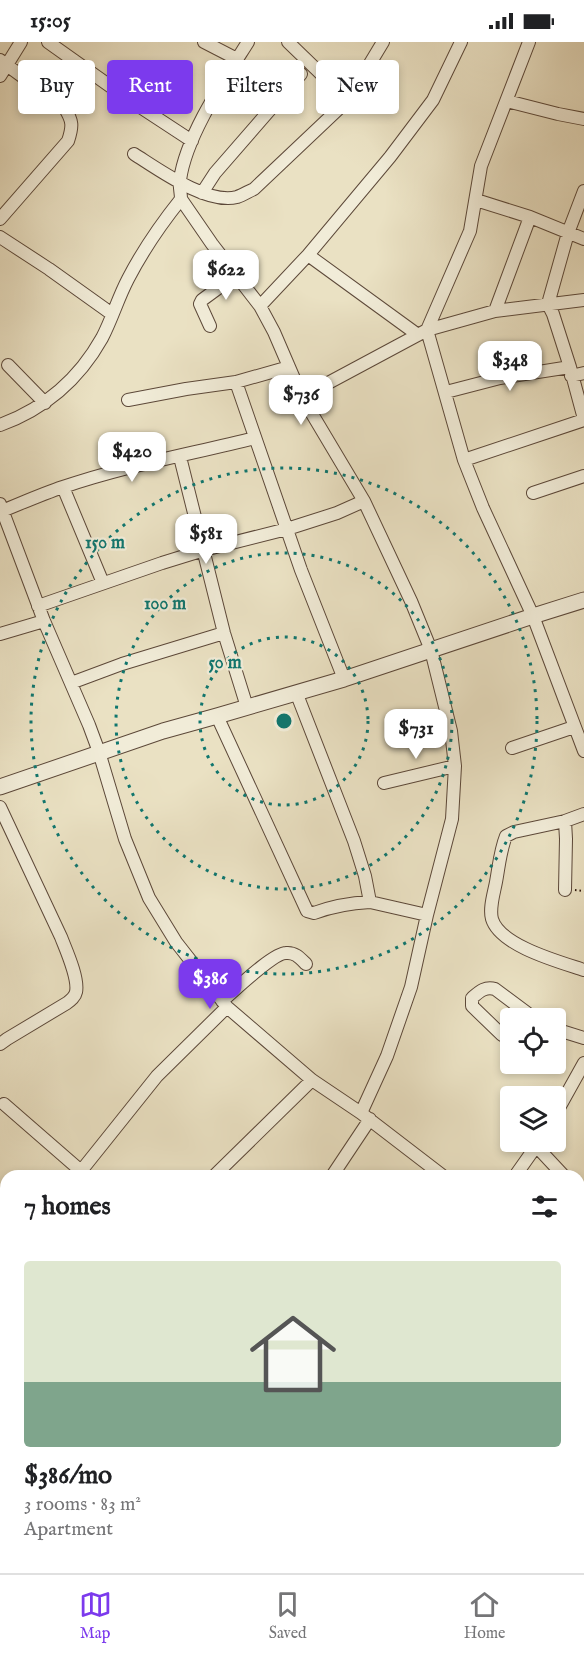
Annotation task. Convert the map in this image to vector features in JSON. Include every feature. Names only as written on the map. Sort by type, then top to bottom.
[{"type":"street","points":[[0,219],[68,141],[72,128],[70,117],[64,107],[2,67],[21,42]]},
{"type":"street","points":[[48,42],[130,101],[192,141]]},
{"type":"street","points":[[204,42],[237,59]]},
{"type":"street","points":[[248,42],[217,92],[186,155],[180,181],[181,199],[260,306],[302,397],[364,501],[407,591],[431,650],[450,731],[455,766],[452,819],[411,987],[365,1116],[335,1170]]},
{"type":"street","points":[[288,42],[316,69]]},
{"type":"street","points":[[372,60],[383,42]]},
{"type":"street","points":[[260,306],[308,255],[390,157],[433,100],[461,42]]},
{"type":"street","points":[[423,333],[470,231],[482,166],[529,42]]},
{"type":"street","points":[[507,101],[584,119]]},
{"type":"street","points":[[202,192],[215,173],[266,114]]},
{"type":"street","points":[[134,154],[202,192],[221,198],[236,197],[254,189],[333,114]]},
{"type":"street","points":[[464,460],[584,420],[553,314],[548,304],[568,233],[584,190]]},
{"type":"street","points":[[0,426],[45,403],[67,385],[90,357],[103,336],[128,279],[156,232],[181,199]]},
{"type":"street","points":[[476,200],[530,217],[584,239]]},
{"type":"street","points":[[495,310],[530,217]]},
{"type":"street","points":[[0,237],[112,314]]},
{"type":"street","points":[[308,255],[423,333],[446,392],[464,460],[483,508],[533,616],[584,752]]},
{"type":"street","points":[[210,326],[201,308],[202,300],[237,275]]},
{"type":"street","points":[[302,397],[423,333],[495,310],[584,300]]},
{"type":"street","points":[[8,365],[45,403]]},
{"type":"street","points":[[128,400],[236,382],[289,367]]},
{"type":"street","points":[[446,392],[501,378],[570,372],[584,373]]},
{"type":"street","points":[[236,382],[301,570],[344,679]]},
{"type":"street","points":[[255,438],[141,465],[63,487],[2,514],[99,752],[125,839],[149,898],[176,942],[225,1004],[312,1080],[365,1116],[435,1170]]},
{"type":"street","points":[[180,457],[224,633],[247,707]]},
{"type":"street","points":[[533,493],[584,476]]},
{"type":"street","points":[[63,487],[103,583]]},
{"type":"street","points":[[38,606],[204,550],[287,529],[337,513],[364,501]]},
{"type":"street","points":[[0,787],[163,730],[344,679],[584,600]]},
{"type":"street","points":[[0,634],[44,621]]},
{"type":"street","points":[[71,683],[122,664],[224,633]]},
{"type":"street","points":[[296,692],[351,834],[365,876],[370,902]]},
{"type":"street","points":[[217,716],[307,911],[314,913],[347,903],[370,902],[427,915]]},
{"type":"street","points":[[512,748],[574,727]]},
{"type":"street","points":[[384,783],[455,766]]},
{"type":"street","points":[[0,807],[70,959],[76,984],[76,992],[67,1003],[0,1044]]},
{"type":"street","points":[[584,814],[506,836],[502,846],[492,905],[492,918],[498,930],[514,942],[532,952],[584,970]]},
{"type":"street","points":[[565,821],[565,890]]},
{"type":"street","points":[[81,1170],[157,1076],[251,976],[282,953],[290,952],[299,956],[306,964]]},
{"type":"street","points":[[500,1033],[472,1006],[472,998],[489,987],[521,1008]]},
{"type":"street","points":[[566,1032],[584,1038]]},
{"type":"street","points":[[566,1096],[584,1063]]},
{"type":"street","points":[[221,1170],[312,1080]]},
{"type":"street","points":[[4,1104],[76,1170]]},
{"type":"street","points":[[519,1170],[532,1152]]},
{"type":"street","points":[[544,1152],[559,1170]]}]
